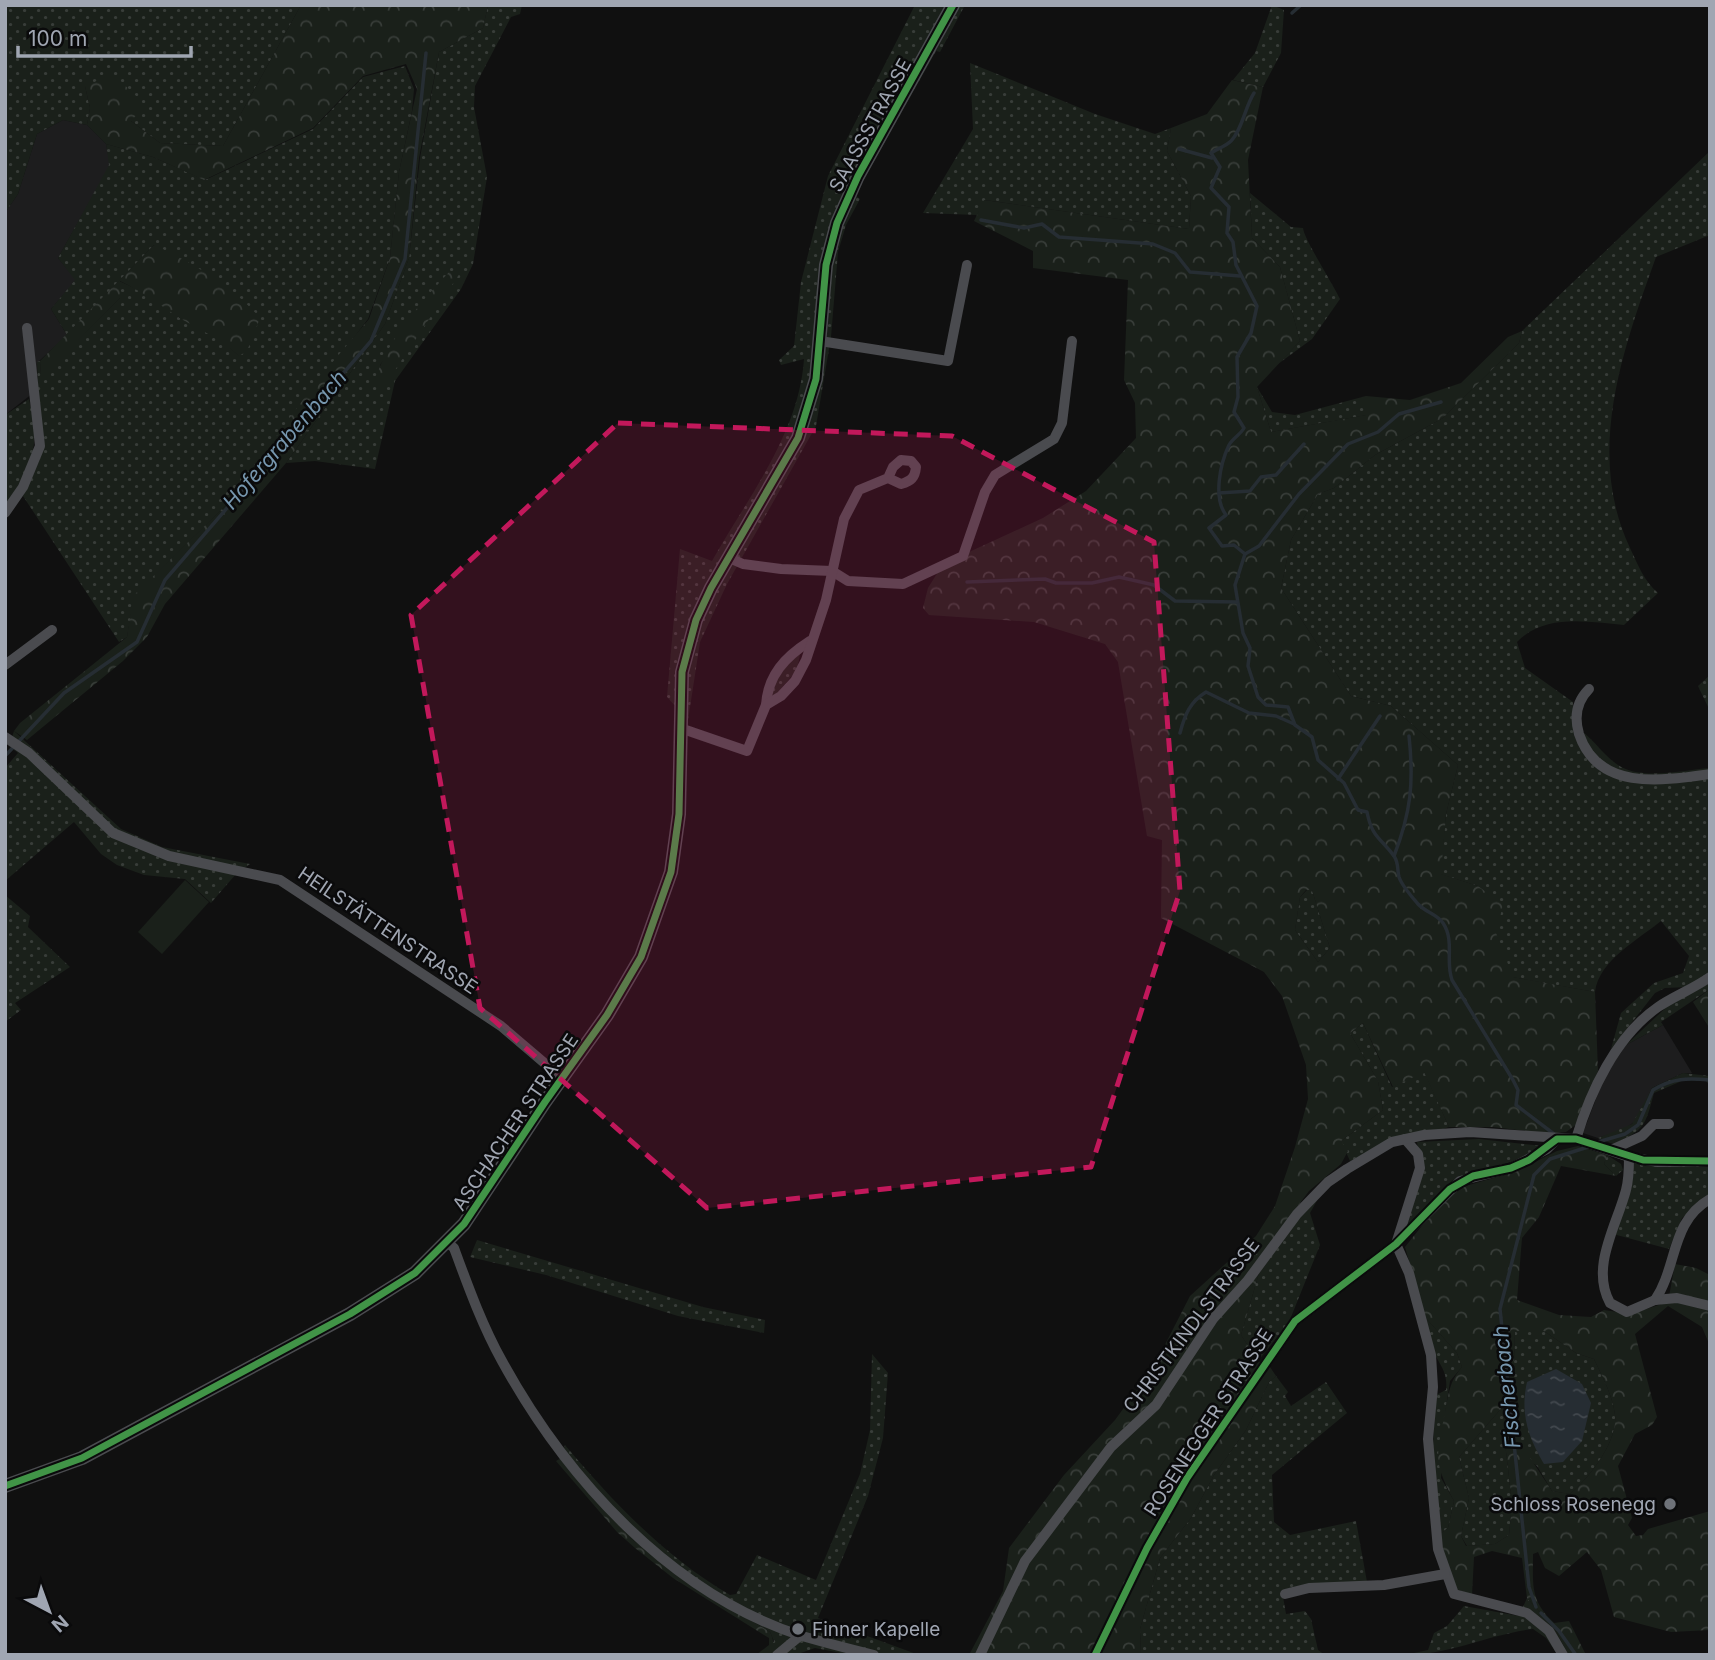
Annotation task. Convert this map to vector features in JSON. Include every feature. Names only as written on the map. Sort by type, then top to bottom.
[{"type":"street","name":"SAASSSTRASSE","points":[[741,539],[784,467],[805,420],[816,379],[826,265],[837,223],[858,176],[953,5]]},
{"type":"street","points":[[820,341],[948,360],[967,265]]},
{"type":"street","points":[[5,513],[23,487],[40,446],[27,328]]},
{"type":"street","points":[[729,558],[743,564],[780,569],[832,571],[848,580],[903,583],[962,556],[985,492],[995,475],[1055,439],[1062,423],[1072,341]]},
{"type":"street","points":[[766,705],[795,681],[806,660],[810,641],[826,600],[844,519],[859,490],[888,478]]},
{"type":"street","name":"ASCHACHER STRASSE","points":[[5,1486],[82,1458],[398,1286],[448,1243],[479,1204],[627,984],[653,929],[671,872],[679,814],[682,672],[696,620],[741,539]]},
{"type":"street","points":[[5,666],[52,630]]},
{"type":"street","points":[[680,728],[747,751],[766,705],[767,691],[777,668],[794,651],[810,641]]},
{"type":"street","points":[[1589,689],[1580,698],[1578,730],[1593,762],[1615,774],[1636,779],[1710,774]]},
{"type":"street","name":"HEILSTÄTTENSTRASSE","points":[[8,739],[24,748],[113,833],[169,856],[280,880],[501,1026],[562,1077]]},
{"type":"street","points":[[1710,977],[1658,1007],[1631,1031],[1603,1073],[1580,1140],[1629,1157],[1658,1162],[1710,1161]]},
{"type":"street","points":[[1608,1149],[1642,1136],[1654,1124],[1669,1124]]},
{"type":"street","name":"CHRISTKINDLSTRASSE","points":[[980,1655],[1025,1562],[1111,1447],[1156,1405],[1213,1319],[1248,1280],[1297,1214],[1328,1182],[1392,1142],[1405,1139],[1470,1132],[1580,1140]]},
{"type":"street","points":[[1405,1139],[1418,1154],[1420,1168],[1396,1244],[1416,1297],[1433,1368],[1429,1462],[1438,1549],[1445,1574],[1459,1597],[1518,1610],[1537,1619],[1563,1655]]},
{"type":"street","name":"ROSENEGGER STRASSE","points":[[1094,1655],[1147,1548],[1187,1478],[1294,1321],[1396,1244],[1460,1181],[1520,1164],[1547,1149],[1557,1139]]},
{"type":"street","points":[[1629,1157],[1628,1182],[1606,1252],[1605,1291],[1610,1303],[1627,1311],[1655,1300],[1677,1298],[1710,1306]]},
{"type":"street","points":[[1655,1300],[1682,1227],[1694,1210],[1710,1199]]},
{"type":"street","points":[[448,1243],[454,1248],[501,1359],[521,1394],[543,1426],[603,1500],[637,1535],[680,1571],[740,1608],[801,1635],[874,1655]]},
{"type":"street","points":[[1285,1594],[1309,1588],[1384,1585],[1445,1574]]},
{"type":"street","points":[[777,1655],[801,1635]]},
{"type":"highlighted area","points":[[618,423],[952,436],[1154,542],[1180,891],[1091,1167],[707,1208],[480,1008],[411,615]]},
{"type":"shaded area","points":[[63,120],[87,125],[106,144],[110,165],[58,258],[76,280],[51,309],[67,335],[37,363],[37,390],[5,415],[5,213],[18,194],[37,134]]},
{"type":"shaded area","points":[[1663,1025],[1692,1073],[1683,1073],[1652,1088],[1637,1120],[1624,1129],[1598,1138],[1583,1133],[1604,1078],[1626,1045]]},
{"type":"green space","points":[[5,5],[301,5],[223,146],[160,143],[85,86],[90,108],[87,125],[63,120],[37,134],[18,194],[5,213]]},
{"type":"green space","points":[[301,5],[488,5],[483,28],[439,52],[419,158],[409,258],[385,324],[286,463],[165,604],[147,637],[123,661],[27,740],[14,731],[20,723],[127,637],[133,596],[225,506],[319,378],[369,319],[390,258],[399,172],[417,89],[406,64],[363,76],[313,128],[204,180],[153,157],[106,144],[87,125],[90,108],[85,86],[113,74],[136,96],[140,111],[131,121],[160,143],[223,146]]},
{"type":"green space","points":[[488,5],[522,5],[520,14],[511,17],[475,86],[474,107],[487,177],[473,264],[461,289],[395,381],[375,469],[315,461],[286,463],[385,324],[409,258],[420,158],[439,52],[483,28]],"holes":[[[433,290],[412,342],[383,387],[380,365]]]},
{"type":"green space","points":[[915,5],[965,5],[855,195],[860,199],[846,225],[838,252],[831,337],[816,426],[727,584],[700,642],[688,720],[667,697],[680,549],[712,561],[756,489],[782,439],[793,413],[804,359],[781,365],[779,360],[794,346],[801,282],[828,176]]},
{"type":"green space","points":[[1272,5],[1284,10],[1281,53],[1263,87],[1233,80],[1255,53]]},
{"type":"green space","points":[[970,63],[1095,114],[1155,134],[1171,128],[1167,151],[1191,196],[1189,229],[985,200],[977,215],[923,213],[973,129]]},
{"type":"green space","points":[[405,66],[414,89],[399,172],[390,258],[368,319],[225,506],[134,596],[127,637],[119,642],[23,496],[40,459],[37,362],[40,361],[41,376],[120,298],[119,281],[67,335],[51,309],[75,280],[58,258],[109,165],[106,144],[153,157],[205,180],[313,129],[363,77]],"holes":[[[154,245],[239,356],[218,337],[180,318],[154,297],[119,281]]]},
{"type":"green space","points":[[1232,80],[1263,87],[1248,160],[1252,238],[1280,267],[1300,341],[1257,387],[1271,432],[1366,415],[1366,396],[1410,400],[1461,383],[1508,337],[1522,331],[1519,343],[1443,418],[1375,455],[1334,488],[1318,494],[1291,540],[1281,588],[1351,696],[1391,706],[1458,765],[1446,814],[1441,874],[1478,886],[1503,905],[1496,933],[1513,977],[1595,992],[1598,1071],[1577,1124],[1566,1132],[1550,1134],[1493,1127],[1449,1127],[1424,1072],[1393,1087],[1363,1023],[1350,1033],[1378,1081],[1383,1110],[1341,1141],[1348,1151],[1341,1164],[1309,1191],[1250,1270],[1259,1273],[1241,1335],[1258,1361],[1270,1367],[1276,1376],[1269,1382],[1246,1430],[1214,1475],[1191,1518],[1160,1558],[1140,1629],[1141,1655],[969,1655],[1003,1591],[1009,1548],[1064,1475],[1115,1420],[1153,1368],[1190,1296],[1256,1236],[1275,1206],[1308,1099],[1306,1065],[1282,996],[1264,972],[1161,918],[1162,840],[1147,836],[1118,662],[1105,644],[1034,622],[929,615],[923,608],[928,588],[943,564],[1043,518],[1086,491],[1136,438],[1135,403],[1124,380],[1128,280],[1033,268],[1033,251],[974,221],[984,200],[1189,229],[1191,196],[1167,151],[1171,128],[1207,114]],"holes":[[[1306,890],[1312,890],[1330,948],[1318,962],[1295,930],[1300,897]]]},
{"type":"green space","points":[[1710,151],[1710,235],[1656,257],[1621,364],[1614,401],[1610,475],[1617,512],[1639,567],[1658,593],[1624,625],[1582,621],[1554,623],[1528,633],[1517,642],[1525,668],[1573,702],[1573,726],[1586,734],[1618,765],[1627,770],[1650,774],[1710,768],[1710,989],[1661,1022],[1663,1025],[1626,1045],[1688,987],[1665,988],[1655,993],[1611,1049],[1621,1013],[1654,983],[1683,973],[1689,956],[1661,921],[1612,960],[1598,981],[1595,992],[1512,977],[1478,886],[1440,874],[1446,814],[1458,765],[1391,706],[1351,696],[1281,588],[1291,540],[1318,494],[1334,488],[1375,455],[1443,418],[1519,343],[1522,331]]},
{"type":"green space","points":[[1250,193],[1291,227],[1303,228],[1340,299],[1312,339],[1278,364],[1300,341],[1280,267],[1252,238]]},
{"type":"green space","points":[[154,245],[211,276],[238,296],[260,318],[247,351],[239,356],[217,339],[120,281],[120,298],[41,377],[40,361]]},
{"type":"green space","points":[[450,271],[460,273],[383,388],[375,380],[388,350],[417,308]]},
{"type":"green space","points":[[1257,387],[1272,412],[1295,415],[1366,396],[1367,415],[1271,432]]},
{"type":"green space","points":[[29,399],[34,432],[32,457],[5,508],[5,415]]},
{"type":"green space","points":[[800,654],[797,670],[772,699],[781,673]]},
{"type":"green space","points":[[1710,675],[1710,711],[1698,686]]},
{"type":"green space","points":[[14,731],[121,829],[162,847],[250,864],[236,874],[211,903],[185,879],[144,875],[117,865],[101,854],[74,822],[5,881],[5,768],[18,753],[9,746]]},
{"type":"green space","points":[[185,880],[209,902],[162,954],[138,932]]},
{"type":"green space","points":[[1307,890],[1312,890],[1330,948],[1318,962],[1295,930],[1300,897]]},
{"type":"green space","points":[[5,895],[30,916],[28,927],[70,967],[15,1003],[21,1010],[5,1022]]},
{"type":"green space","points":[[1710,989],[1710,1029],[1693,1002]]},
{"type":"green space","points":[[1363,1023],[1392,1087],[1424,1071],[1449,1127],[1350,1161],[1341,1141],[1383,1110],[1378,1081],[1350,1033]]},
{"type":"green space","points":[[1683,1073],[1710,1076],[1710,1086],[1706,1081],[1684,1080],[1654,1093],[1646,1120],[1632,1135],[1613,1144],[1598,1138],[1632,1124],[1652,1088]]},
{"type":"green space","points":[[1479,1139],[1543,1146],[1511,1162],[1453,1180],[1404,1231],[1422,1176],[1417,1142]]},
{"type":"green space","points":[[1578,1146],[1607,1155],[1604,1164],[1616,1176],[1561,1166],[1539,1217],[1522,1238],[1517,1300],[1559,1315],[1591,1317],[1604,1310],[1631,1314],[1668,1302],[1675,1264],[1696,1268],[1710,1275],[1710,1346],[1702,1327],[1668,1306],[1635,1334],[1657,1417],[1652,1425],[1635,1434],[1618,1466],[1632,1518],[1628,1525],[1636,1536],[1643,1535],[1648,1529],[1710,1511],[1710,1630],[1671,1632],[1614,1617],[1601,1570],[1587,1552],[1559,1576],[1545,1568],[1538,1552],[1533,1554],[1534,1592],[1541,1607],[1554,1623],[1569,1621],[1586,1655],[1568,1655],[1555,1629],[1527,1598],[1522,1558],[1492,1551],[1474,1557],[1472,1595],[1456,1589],[1442,1550],[1440,1534],[1448,1528],[1454,1501],[1442,1476],[1438,1457],[1449,1393],[1454,1378],[1462,1367],[1457,1353],[1425,1317],[1405,1247],[1437,1207],[1459,1188],[1517,1171],[1557,1151]],"holes":[[[1515,1331],[1544,1331],[1576,1353],[1594,1359],[1614,1408],[1615,1425],[1612,1436],[1601,1459],[1570,1494],[1552,1491],[1515,1435],[1505,1443],[1512,1503],[1509,1535],[1495,1544],[1466,1546],[1461,1536],[1469,1498],[1459,1457],[1513,1395]]]},
{"type":"green space","points":[[1607,1155],[1621,1164],[1623,1170],[1616,1176],[1604,1164]]},
{"type":"green space","points":[[1636,1162],[1710,1167],[1710,1196],[1682,1218],[1669,1249],[1613,1234],[1632,1164]]},
{"type":"green space","points":[[1319,1197],[1310,1213],[1320,1245],[1289,1322],[1258,1361],[1241,1335],[1259,1273],[1291,1227]]},
{"type":"green space","points":[[477,1240],[703,1307],[765,1320],[764,1333],[678,1316],[546,1275],[470,1257]]},
{"type":"green space","points":[[1425,1317],[1457,1353],[1462,1367],[1450,1381],[1445,1414],[1441,1478],[1454,1501],[1448,1528],[1440,1534],[1432,1461],[1436,1395],[1446,1390],[1446,1384]]},
{"type":"green space","points":[[1515,1331],[1544,1331],[1576,1353],[1594,1359],[1612,1401],[1615,1425],[1601,1459],[1570,1494],[1552,1491],[1537,1466],[1505,1443],[1512,1503],[1509,1535],[1495,1544],[1467,1546],[1461,1536],[1469,1498],[1459,1457],[1513,1395]]},
{"type":"green space","points":[[872,1354],[888,1373],[883,1438],[868,1496],[818,1618],[919,1655],[852,1655],[815,1648],[795,1655],[766,1655],[774,1641],[770,1632],[676,1574],[629,1537],[561,1458],[565,1445],[641,1527],[683,1563],[730,1595],[736,1594],[757,1555],[816,1580],[860,1474],[870,1430]]},
{"type":"green space","points":[[1276,1376],[1288,1392],[1285,1396],[1291,1406],[1326,1382],[1347,1413],[1272,1475],[1274,1522],[1290,1535],[1356,1521],[1367,1582],[1282,1591],[1286,1614],[1305,1611],[1311,1619],[1318,1650],[1325,1655],[1141,1655],[1140,1629],[1160,1558],[1191,1518],[1214,1475],[1246,1430],[1269,1382]]},
{"type":"green space","points":[[561,1458],[629,1537],[676,1574],[770,1632],[773,1644],[766,1655],[756,1655],[769,1645],[769,1638],[673,1578],[617,1532],[556,1461]]},
{"type":"green space","points":[[1527,1598],[1555,1629],[1568,1655],[1558,1655],[1546,1638],[1533,1629],[1438,1652],[1405,1655],[1428,1650],[1434,1633],[1447,1626],[1464,1606],[1519,1616]]},
{"type":"water","points":[[1556,1369],[1582,1384],[1591,1403],[1582,1441],[1563,1462],[1544,1464],[1527,1424],[1525,1393],[1527,1382]]},
{"type":"waterway","points":[[1292,13],[1301,5]]},
{"type":"waterway","name":"Hofergrabenbach","points":[[5,756],[64,693],[137,642],[165,580],[371,341],[405,259],[426,53]]},
{"type":"waterway","points":[[1254,93],[1235,136],[1229,143],[1211,153],[1220,167],[1211,188],[1229,207],[1227,233],[1233,242],[1236,265],[1257,306],[1251,333],[1237,357],[1238,397],[1234,412],[1244,428],[1229,445],[1221,471],[1220,500],[1226,515],[1209,528],[1222,546],[1234,545],[1245,554],[1235,585],[1243,633],[1250,648],[1248,666],[1258,697],[1266,705],[1288,707],[1295,725],[1312,737],[1318,760],[1344,783],[1358,810],[1367,812],[1374,833],[1396,859],[1399,877],[1405,888],[1421,907],[1443,923],[1447,930],[1452,980],[1513,1080],[1518,1090],[1516,1105],[1554,1134]]},
{"type":"waterway","points":[[1179,149],[1212,158]]},
{"type":"waterway","points":[[981,220],[1024,228],[1042,224],[1059,237],[1153,244],[1175,253],[1190,272],[1240,276]]},
{"type":"waterway","points":[[1245,554],[1259,546],[1299,494],[1348,444],[1378,432],[1399,414],[1441,402]]},
{"type":"waterway","points":[[1219,493],[1250,491],[1261,477],[1276,475],[1304,444]]},
{"type":"waterway","points":[[967,582],[1045,579],[1056,583],[1092,583],[1119,577],[1154,585],[1175,601],[1237,602]]},
{"type":"waterway","points":[[1180,733],[1189,709],[1206,692],[1249,713],[1276,716],[1294,724]]},
{"type":"waterway","points":[[1338,779],[1380,716]]},
{"type":"waterway","points":[[1394,856],[1410,797],[1409,736]]},
{"type":"waterway","name":"Fischerbach","points":[[1598,1142],[1625,1134],[1638,1125],[1653,1090],[1680,1080],[1710,1080]]},
{"type":"waterway","name":"Fischerbach","points":[[1536,1607],[1529,1587],[1500,1309],[1534,1175],[1550,1159],[1588,1147]]},
{"type":"waterway","name":"Fischerbach","points":[[1541,1613],[1559,1631],[1576,1655]]},
{"type":"cycle path","points":[[5,1486],[82,1458],[350,1314],[415,1273],[464,1224],[607,1015],[641,957],[671,872],[679,814],[682,672],[696,620],[711,588],[798,438],[816,379],[826,265],[837,223],[858,176],[953,5]]},
{"type":"cycle path","points":[[1095,1655],[1147,1548],[1187,1478],[1295,1321],[1396,1244],[1450,1189],[1473,1176],[1511,1168],[1529,1160],[1557,1139],[1576,1139],[1643,1160],[1710,1161]]},
{"type":"place","name":"Schloss Rosenegg","points":[[1670,1504]]},
{"type":"place","name":"Finner Kapelle","points":[[798,1629]]}]
